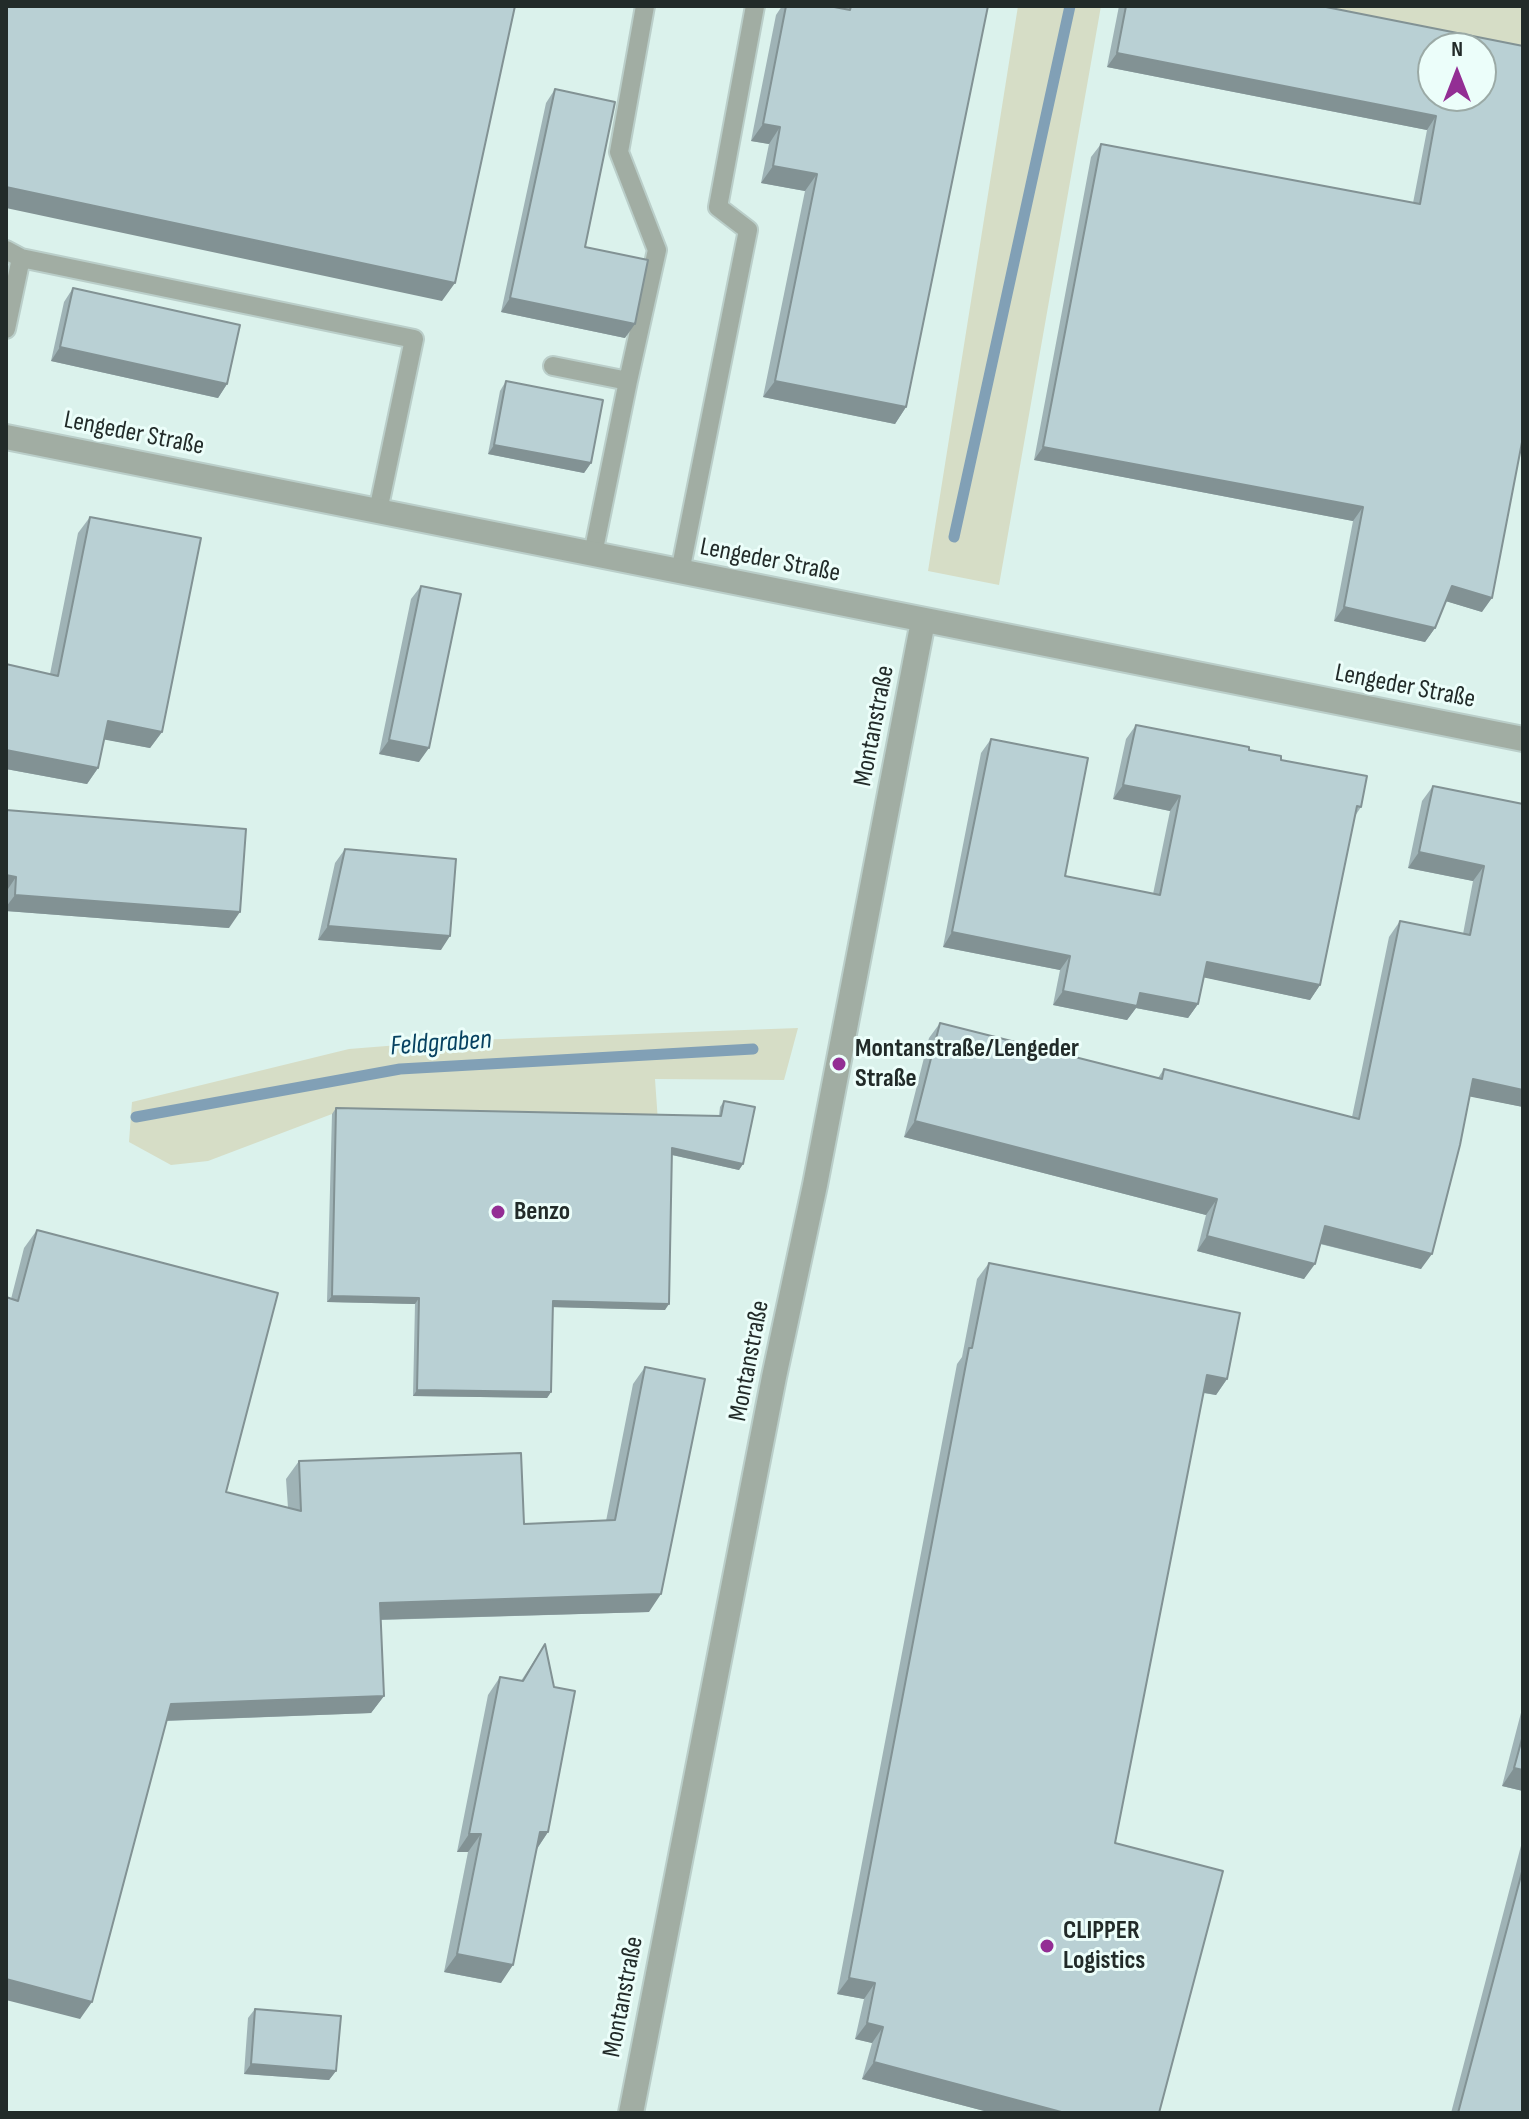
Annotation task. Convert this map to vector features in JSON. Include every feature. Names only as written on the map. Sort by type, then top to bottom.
[{"type":"street","name":"Lengeder Straße","points":[[6,437],[1523,739]]},
{"type":"street","name":"Montanstraße","points":[[631,2113],[923,621]]},
{"type":"lane","points":[[593,554],[657,250],[619,152],[645,6]]},
{"type":"lane","points":[[680,572],[748,230],[718,207],[755,6]]},
{"type":"lane","points":[[6,329],[13,254],[414,339],[378,511]]},
{"type":"lane","points":[[553,366],[628,381]]},
{"type":"green space","points":[[1018,6],[1101,6],[999,585],[928,571]]},
{"type":"green space","points":[[1320,6],[1523,6],[1523,47],[1497,42],[1497,32],[1449,32]]},
{"type":"green space","points":[[798,1028],[784,1080],[655,1079],[658,1122],[332,1114],[208,1161],[171,1165],[129,1142],[132,1102],[349,1049],[449,1041]]},
{"type":"building","points":[[6,6],[515,6],[455,283],[6,187]]},
{"type":"building","points":[[786,6],[829,6],[850,10],[851,6],[988,6],[906,407],[775,381],[817,174],[773,166],[780,127],[763,124]]},
{"type":"building","points":[[1126,6],[1321,6],[1452,32],[1417,32],[1417,112],[1497,112],[1497,41],[1523,46],[1523,437],[1492,598],[1452,586],[1435,628],[1344,607],[1363,507],[1043,447],[1101,144],[1420,204],[1436,116],[1117,53]]},
{"type":"building","points":[[555,89],[615,102],[585,247],[648,260],[635,324],[510,298]]},
{"type":"building","points":[[73,288],[240,325],[227,384],[60,347]]},
{"type":"building","points":[[506,381],[603,400],[591,463],[494,445]]},
{"type":"building","points":[[90,517],[201,538],[162,732],[108,721],[98,768],[6,750],[6,664],[58,676]]},
{"type":"building","points":[[421,586],[461,594],[429,748],[389,740]]},
{"type":"building","points":[[1136,725],[1249,747],[1249,750],[1281,756],[1281,760],[1367,776],[1361,807],[1357,806],[1320,985],[1207,962],[1198,1004],[1140,993],[1137,1006],[1063,991],[1070,956],[952,932],[991,739],[1088,758],[1065,876],[1160,895],[1180,796],[1123,785]]},
{"type":"building","points":[[1433,786],[1523,804],[1523,1090],[1473,1079],[1432,1254],[1325,1226],[1315,1264],[1207,1236],[1217,1199],[915,1121],[940,1023],[1162,1079],[1164,1069],[1359,1119],[1400,921],[1470,935],[1484,866],[1419,852]]},
{"type":"building","points":[[6,810],[246,829],[240,912],[15,895],[16,877],[6,875]]},
{"type":"building","points":[[345,849],[456,859],[450,936],[328,926]]},
{"type":"building","name":"Benzo","points":[[724,1101],[755,1107],[743,1164],[672,1148],[669,1304],[553,1301],[551,1392],[417,1390],[419,1298],[332,1296],[336,1108],[721,1116]]},
{"type":"building","points":[[37,1230],[278,1293],[226,1492],[301,1511],[299,1461],[521,1453],[524,1524],[615,1520],[645,1367],[705,1379],[661,1594],[380,1603],[384,1696],[171,1704],[92,2002],[6,1979],[6,1297],[18,1301]]},
{"type":"building","points":[[989,1263],[1240,1313],[1227,1379],[1207,1375],[1115,1843],[1223,1871],[1159,2113],[1065,2113],[874,2062],[883,2027],[867,2023],[875,1983],[849,1978],[969,1348],[972,1348]]},
{"type":"building","points":[[545,1644],[554,1687],[575,1691],[548,1832],[540,1832],[513,1965],[457,1954],[481,1834],[469,1834],[500,1677],[523,1681]]},
{"type":"building","points":[[1523,1735],[1523,1770],[1514,1768]]},
{"type":"building","points":[[1523,1868],[1523,2113],[1458,2113]]},
{"type":"building","points":[[255,2009],[341,2016],[336,2071],[251,2064]]},
{"type":"waterway","points":[[954,537],[1070,6]]},
{"type":"waterway","name":"Feldgraben","points":[[136,1117],[400,1069],[753,1049]]},
{"type":"place","name":"Montanstraße/Lengeder Straße","points":[[839,1064]]},
{"type":"place","name":"Benzo","points":[[498,1212]]},
{"type":"place","name":"CLIPPER Logistics","points":[[1047,1946]]}]
